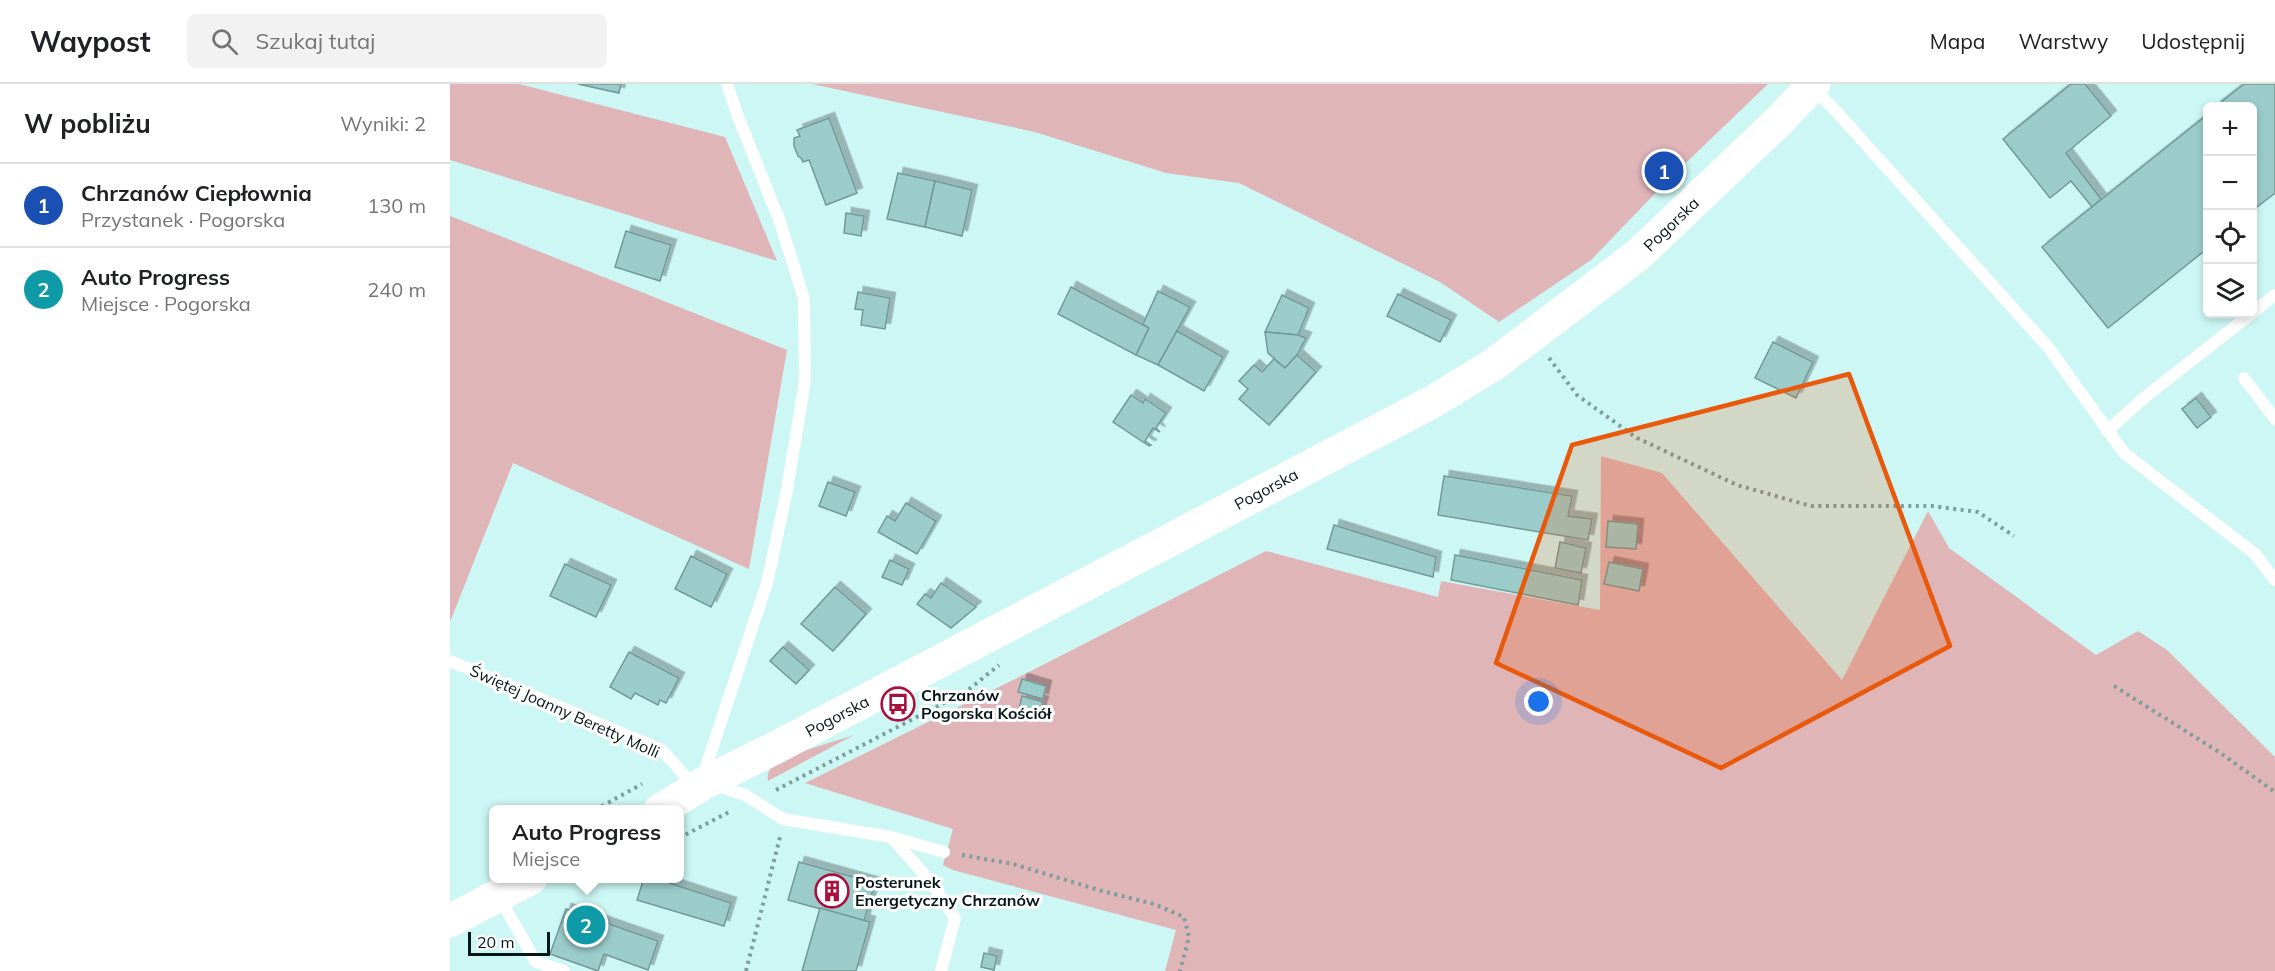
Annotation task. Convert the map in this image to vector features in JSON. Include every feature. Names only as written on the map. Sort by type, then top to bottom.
[{"type":"street","name":"Pogorska","points":[[668,805],[706,782],[807,732],[1434,401],[1493,365],[1639,254],[1813,85]]},
{"type":"street","points":[[450,921],[523,883]]},
{"type":"lane","points":[[706,782],[706,767],[767,582],[787,489],[805,381],[804,299],[780,222],[727,84]]},
{"type":"lane","points":[[1813,85],[2048,347],[2124,453],[2255,554],[2275,580]]},
{"type":"lane","points":[[2257,309],[2275,295]]},
{"type":"lane","points":[[2107,431],[2145,397],[2246,318]]},
{"type":"lane","points":[[2244,378],[2275,419]]},
{"type":"lane","name":"Świętej Joanny Beretty Molli","points":[[450,661],[662,750],[687,778],[745,795],[783,819]]},
{"type":"lane","points":[[783,819],[891,837],[944,852]]},
{"type":"lane","points":[[891,837],[932,883],[955,918],[941,971]]},
{"type":"lane","points":[[499,896],[536,962],[564,971]]},
{"type":"path","points":[[1533,336],[1577,395],[1637,438],[1737,485],[1811,507],[1932,506],[1978,512],[2014,536]]},
{"type":"path","points":[[2114,686],[2219,752],[2275,792]]},
{"type":"path","points":[[746,971],[781,835],[783,819]]},
{"type":"path","points":[[944,852],[1013,864],[1154,904],[1184,917],[1189,937],[1180,971]]},
{"type":"highlighted area","points":[[1849,374],[1950,646],[1721,768],[1496,663],[1572,445]]},
{"type":"shaded area","points":[[450,84],[519,84],[725,137],[777,261],[450,160]]},
{"type":"shaded area","points":[[812,84],[1768,84],[1665,183],[1591,260],[1499,322],[1440,282],[1239,183],[1166,173],[1035,132]]},
{"type":"shaded area","points":[[450,216],[787,350],[749,569],[513,463],[450,622]]},
{"type":"shaded area","points":[[1601,456],[1662,473],[1842,680],[1928,511],[1949,548],[2096,655],[2138,631],[2167,650],[2275,757],[2275,971],[1165,971],[1176,930],[953,870],[943,865],[953,829],[805,783],[1266,551],[1438,597],[1441,581],[1600,610]]},
{"type":"shaded area","points":[[854,735],[768,781],[771,768],[787,758]]},
{"type":"building","points":[[578,84],[621,84],[619,93]]},
{"type":"building","points":[[2071,84],[2085,84],[2111,116],[2066,153],[2101,199],[2092,207],[2071,181],[2050,198],[2003,139]]},
{"type":"building","points":[[2244,84],[2275,84],[2275,193],[2257,207],[2257,102],[2221,102]]},
{"type":"building","points":[[829,118],[857,193],[826,205],[809,160],[803,162],[798,156],[794,138],[800,136],[797,130]]},
{"type":"building","points":[[2203,118],[2203,252],[2108,328],[2042,247]]},
{"type":"building","points":[[898,173],[935,181],[925,227],[887,219]]},
{"type":"building","points":[[935,181],[972,190],[962,236],[925,227]]},
{"type":"building","points":[[846,213],[864,216],[861,236],[844,233]]},
{"type":"building","points":[[626,231],[671,245],[660,281],[615,267]]},
{"type":"building","points":[[1071,287],[1149,328],[1136,355],[1058,314]]},
{"type":"building","points":[[1158,291],[1190,307],[1158,365],[1136,355],[1149,328],[1143,324]]},
{"type":"building","points":[[858,292],[890,298],[885,329],[861,325],[863,310],[855,309]]},
{"type":"building","points":[[1398,294],[1451,320],[1440,342],[1387,316]]},
{"type":"building","points":[[1282,295],[1309,308],[1298,335],[1265,332]]},
{"type":"building","points":[[1177,331],[1223,357],[1204,391],[1158,365]]},
{"type":"building","points":[[1265,332],[1298,335],[1306,338],[1297,355],[1285,368],[1268,353]]},
{"type":"building","points":[[1773,342],[1813,362],[1796,398],[1755,378]]},
{"type":"building","points":[[1297,355],[1316,372],[1269,425],[1239,399],[1248,389],[1239,381],[1254,365],[1262,372],[1274,359],[1285,368]]},
{"type":"building","points":[[1131,395],[1143,403],[1145,399],[1166,413],[1156,428],[1160,432],[1153,428],[1145,441],[1151,445],[1149,446],[1113,422]]},
{"type":"building","points":[[2196,398],[2211,417],[2197,428],[2182,409]]},
{"type":"building","points":[[1444,476],[1572,496],[1568,516],[1592,519],[1588,540],[1438,515]]},
{"type":"building","points":[[828,482],[855,492],[846,516],[819,506]]},
{"type":"building","points":[[906,503],[936,521],[917,554],[878,532],[887,516],[895,521]]},
{"type":"building","points":[[1608,521],[1638,524],[1636,549],[1606,547]]},
{"type":"building","points":[[1334,525],[1436,557],[1433,577],[1327,549]]},
{"type":"building","points":[[1560,542],[1586,548],[1581,573],[1555,568]]},
{"type":"building","points":[[1455,555],[1582,580],[1578,605],[1451,580]]},
{"type":"building","points":[[691,556],[727,574],[711,607],[675,589]]},
{"type":"building","points":[[890,560],[909,569],[902,585],[882,577]]},
{"type":"building","points":[[1609,562],[1643,569],[1639,591],[1604,584]]},
{"type":"building","points":[[565,564],[611,585],[596,617],[550,596]]},
{"type":"building","points":[[941,583],[976,607],[951,628],[917,604],[925,594],[931,598]]},
{"type":"building","points":[[835,587],[866,614],[833,651],[801,624]]},
{"type":"building","points":[[783,647],[809,670],[796,684],[770,661]]},
{"type":"building","points":[[629,652],[679,678],[666,703],[660,700],[658,705],[635,693],[631,699],[610,687]]},
{"type":"building","points":[[1022,679],[1046,686],[1043,699],[1018,692]]},
{"type":"building","points":[[1022,696],[1043,702],[1039,714],[1019,709]]},
{"type":"building","name":"Posterunek Energetyczny Chrzanów","points":[[799,862],[875,883],[864,921],[788,900]]},
{"type":"building","points":[[642,883],[669,883],[731,903],[724,926],[637,900]]},
{"type":"building","points":[[820,908],[870,922],[856,971],[802,971]]},
{"type":"building","points":[[566,909],[658,941],[648,970],[604,954],[598,971],[550,954]]},
{"type":"building","points":[[984,953],[997,956],[994,970],[981,967]]},
{"type":"place","name":"Chrzanów Ciepłownia","points":[[1664,171]]},
{"type":"place","name":"Chrzanów Pogorska Kościół","points":[[898,704]]},
{"type":"place","name":"Posterunek Energetyczny Chrzanów","points":[[832,891]]},
{"type":"place","name":"Auto Progress","points":[[586,925]]}]
